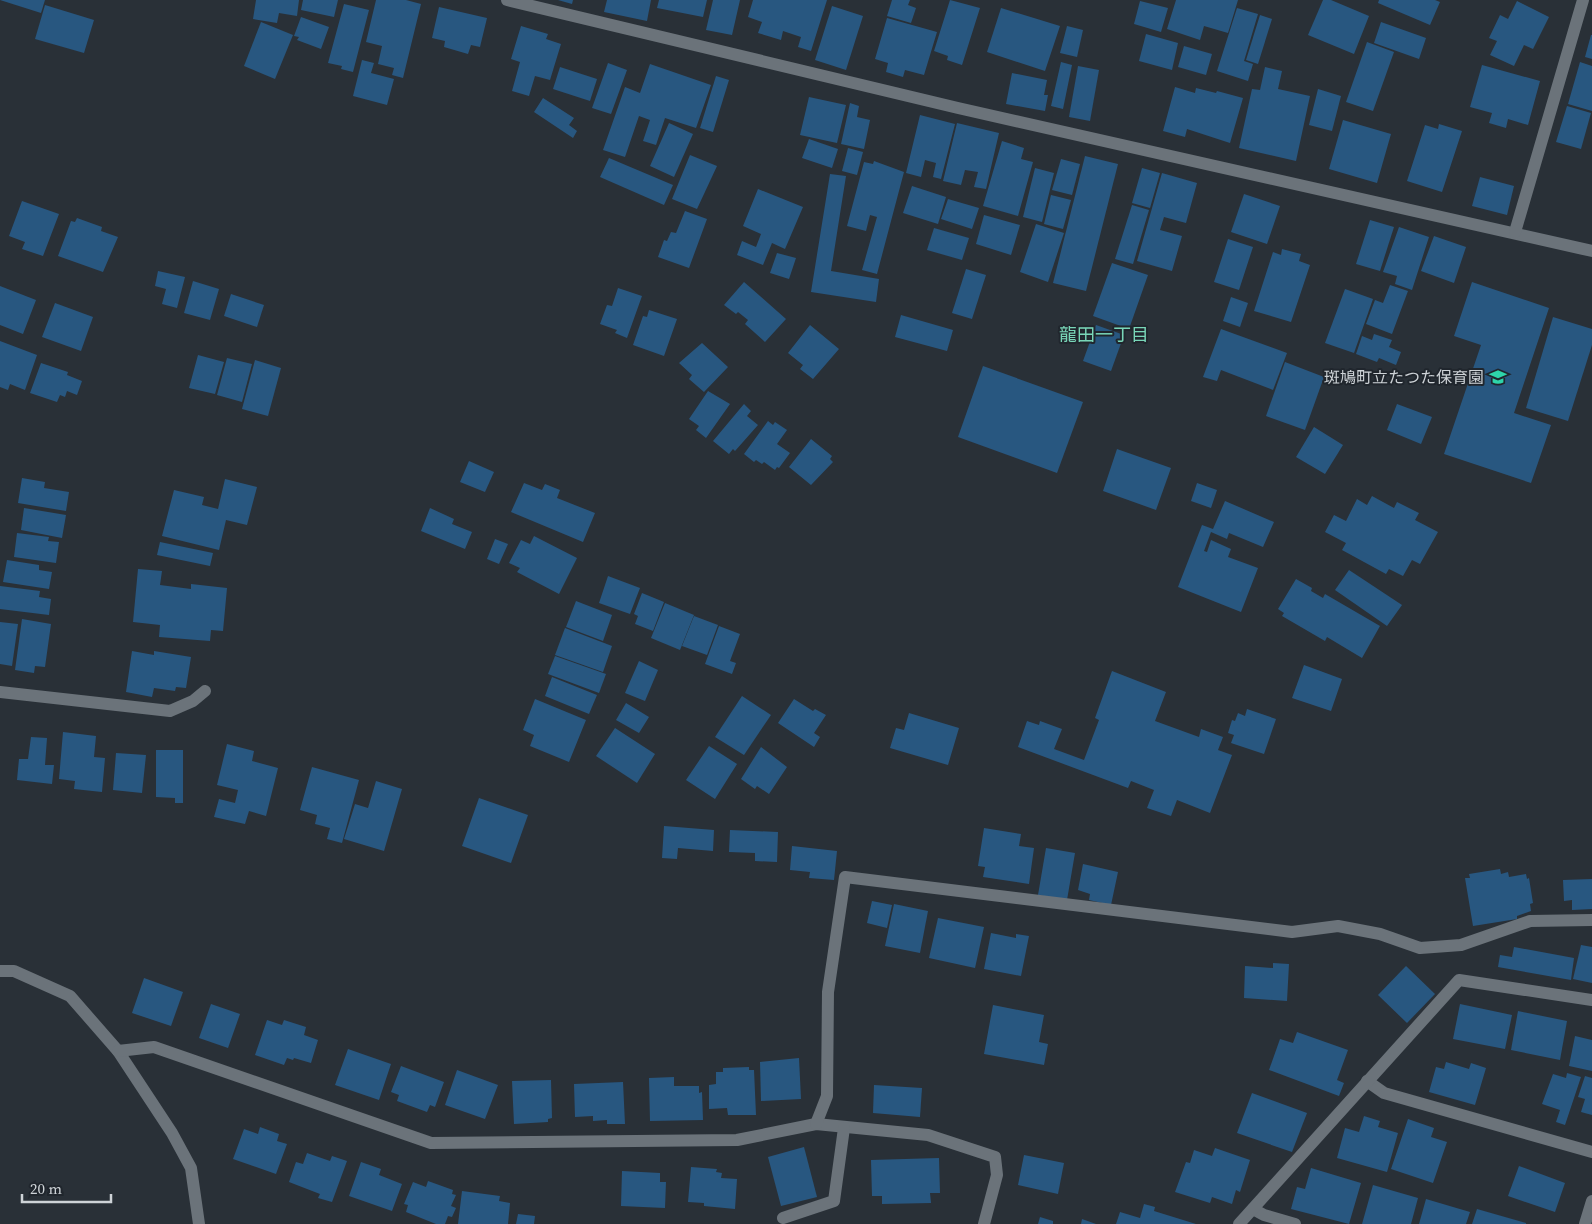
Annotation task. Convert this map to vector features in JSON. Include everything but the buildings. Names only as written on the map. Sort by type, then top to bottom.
[{"type":"street","points":[[507,0],[958,108],[1515,232],[1592,251]]},
{"type":"street","points":[[1515,232],[1583,0]]},
{"type":"street","points":[[0,692],[170,711],[193,701],[205,691]]},
{"type":"street","points":[[816,1124],[826,1096],[828,992],[845,877],[1292,932],[1338,926],[1380,934],[1420,948],[1461,945],[1530,921],[1592,920]]},
{"type":"street","points":[[0,971],[14,972],[70,996],[118,1051],[172,1133],[191,1168],[199,1224]]},
{"type":"street","points":[[1238,1224],[1459,980],[1592,1000]]},
{"type":"street","points":[[118,1051],[154,1047],[431,1143],[737,1140],[816,1124],[928,1135],[996,1157],[997,1175],[984,1224]]},
{"type":"street","points":[[1367,1081],[1384,1093],[1592,1152]]},
{"type":"street","points":[[782,1218],[834,1201],[844,1128]]},
{"type":"street","points":[[1584,1224],[1592,1201]]},
{"type":"street","points":[[1253,1209],[1264,1215],[1295,1224]]},
{"type":"place","name":"斑鳩町立たつた保育園","points":[[1498,377]]},
{"type":"district","name":"龍田一丁目","points":[[1104,335]]}]
